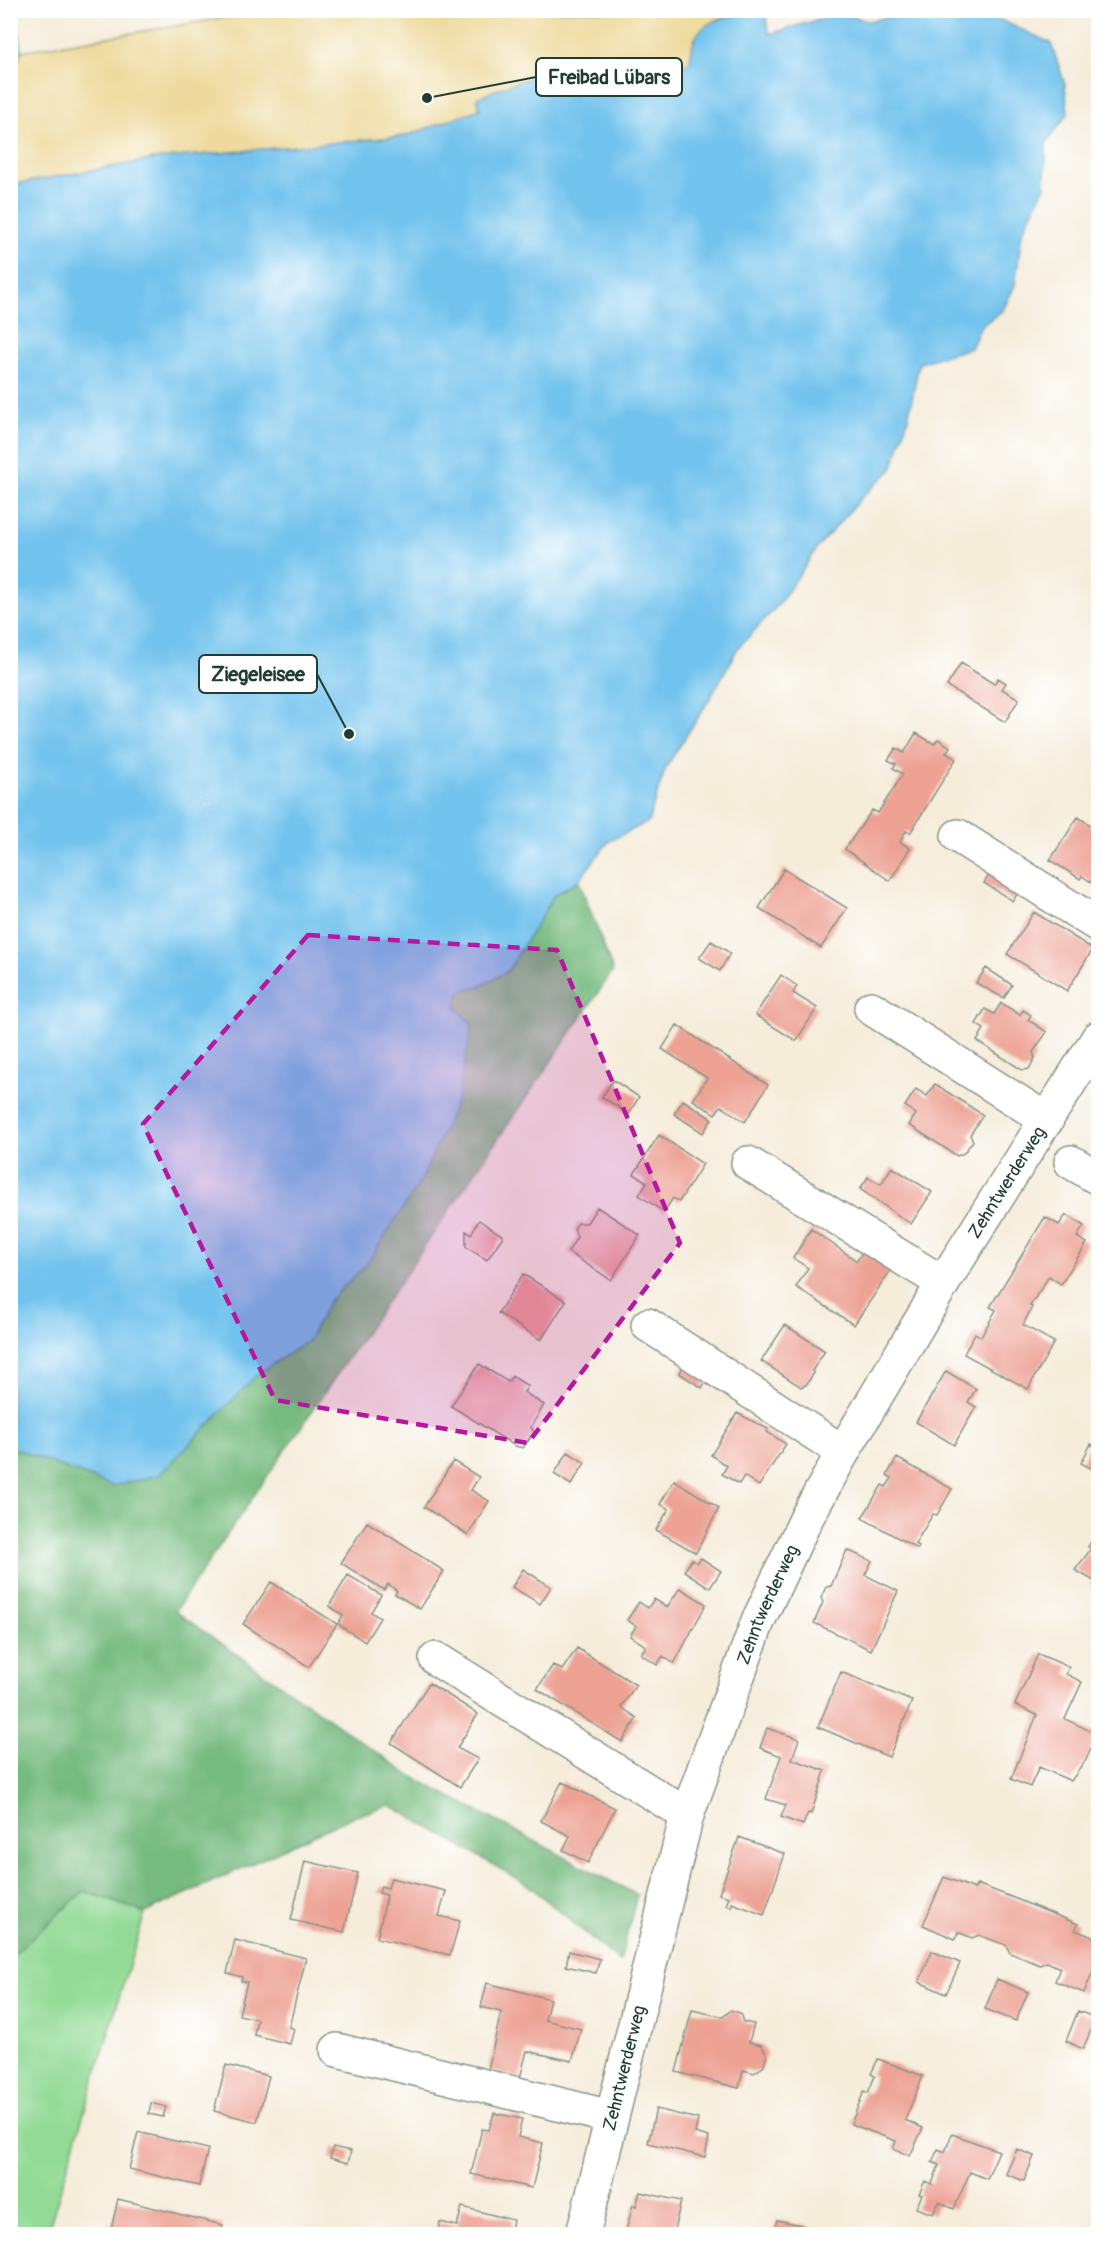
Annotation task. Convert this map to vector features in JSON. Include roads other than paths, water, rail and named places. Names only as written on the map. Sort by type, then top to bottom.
[{"type":"street","points":[[958,836],[1098,925]]},
{"type":"street","points":[[871,1008],[1047,1120]]},
{"type":"street","name":"Zehntwerderweg","points":[[583,2235],[687,1815],[758,1621],[807,1517],[843,1452],[943,1283],[1098,1038]]},
{"type":"street","points":[[748,1163],[943,1283]]},
{"type":"street","points":[[648,1325],[843,1452]]},
{"type":"street","points":[[436,1659],[687,1815]]},
{"type":"street","points":[[337,2050],[611,2117]]},
{"type":"water","points":[[765,11],[769,34],[841,13],[868,21],[908,13],[994,17],[1051,43],[1065,85],[1068,114],[1046,143],[1045,186],[1022,232],[1015,285],[1003,310],[981,326],[971,348],[919,363],[908,419],[892,469],[860,499],[818,547],[778,605],[738,648],[709,700],[666,767],[648,822],[609,841],[579,880],[554,895],[508,971],[479,987],[461,991],[456,1007],[472,1025],[458,1098],[422,1179],[367,1264],[330,1300],[308,1341],[259,1373],[159,1475],[112,1486],[11,1447],[11,185],[155,159],[406,136],[480,109],[477,98],[512,83],[548,73],[603,64],[622,63],[629,71],[677,59],[681,65],[690,62],[697,34],[704,27],[723,18]]},
{"type":"place","name":"Freibad Lübars","points":[[427,98]]},
{"type":"place","name":"Ziegeleisee","points":[[349,734]]}]
